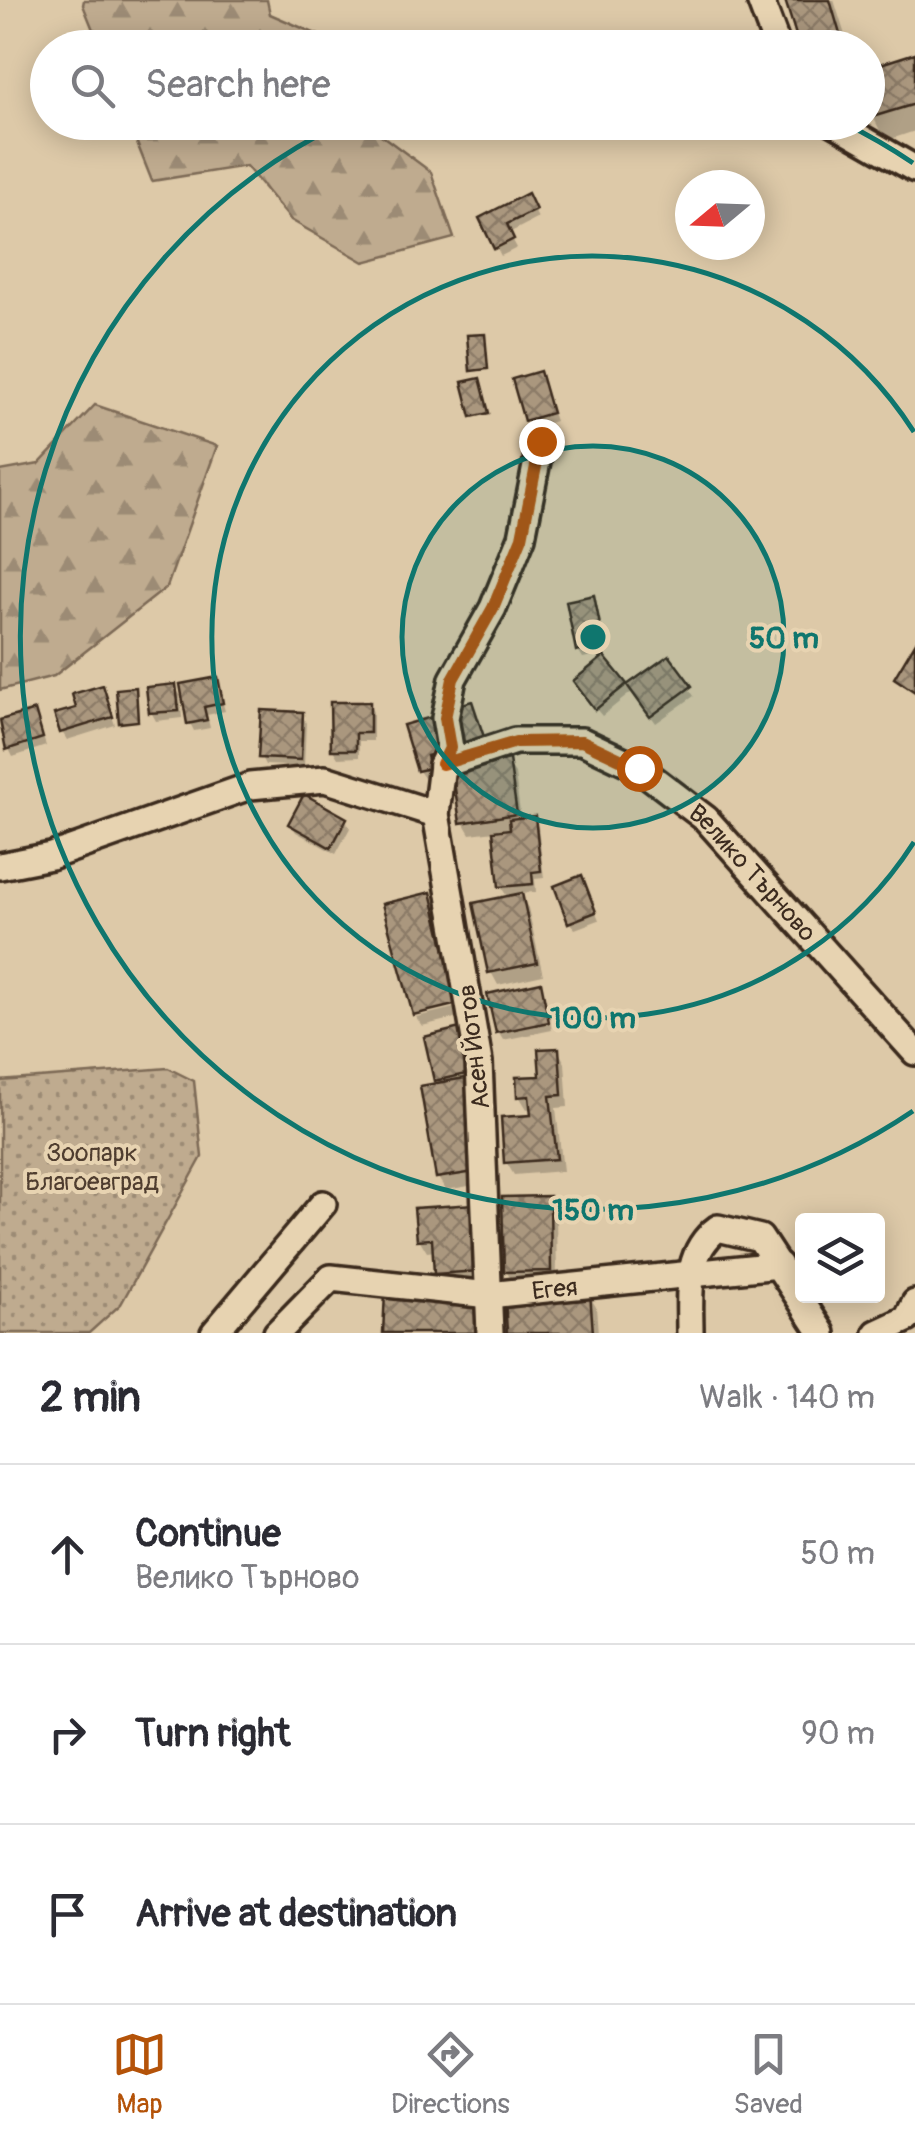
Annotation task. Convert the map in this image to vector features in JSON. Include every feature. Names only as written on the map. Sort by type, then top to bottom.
[{"type":"street","points":[[760,0],[771,30]]},
{"type":"street","points":[[863,140],[915,170]]},
{"type":"street","name":"Асен Йотов","points":[[490,1333],[479,1062],[436,814],[442,764],[450,748],[445,718],[453,679],[493,608],[522,537],[541,441]]},
{"type":"street","name":"Велико Търново","points":[[442,764],[516,742],[582,741],[639,768],[706,819],[915,1052]]},
{"type":"street","points":[[0,866],[52,856],[250,786],[325,779],[436,814]]},
{"type":"street","points":[[214,1333],[323,1204]]},
{"type":"street","points":[[690,1333],[690,1276],[701,1240],[718,1228],[760,1238],[822,1333]]},
{"type":"street","name":"Егея","points":[[277,1333],[331,1278],[489,1294],[779,1265]]},
{"type":"street","points":[[877,1333],[907,1319],[915,1303]]},
{"type":"green space","points":[[84,0],[267,0],[270,14],[307,30],[93,30]]},
{"type":"green space","points":[[136,140],[388,140],[431,172],[454,238],[364,262],[291,220],[246,166],[152,181]]},
{"type":"green space","points":[[95,405],[217,446],[167,587],[54,676],[0,690],[0,471],[39,464]]},
{"type":"green space","name":"Зоопарк Благоевград","points":[[168,1068],[194,1081],[202,1157],[121,1304],[89,1333],[0,1333],[0,1081]]},
{"type":"building","points":[[785,0],[830,0],[839,30],[794,30]]},
{"type":"building","points":[[915,53],[915,104],[885,113],[885,63]]},
{"type":"building","points":[[528,193],[536,210],[507,224],[514,239],[494,249],[479,218]]},
{"type":"building","points":[[485,334],[488,369],[470,371],[467,335]]},
{"type":"building","points":[[540,371],[552,413],[524,421],[512,379]]},
{"type":"building","points":[[480,378],[489,413],[471,417],[462,382]]},
{"type":"building","points":[[594,595],[604,645],[576,651],[566,601]]},
{"type":"building","points":[[915,643],[915,692],[894,678]]},
{"type":"building","points":[[669,655],[692,686],[650,717],[627,685]]},
{"type":"building","points":[[604,656],[627,684],[595,710],[573,681]]},
{"type":"building","points":[[218,677],[223,703],[204,707],[207,720],[187,724],[180,684]]},
{"type":"building","points":[[176,684],[179,711],[149,713],[146,687]]},
{"type":"building","points":[[103,685],[113,717],[60,733],[54,714],[76,708],[72,694]]},
{"type":"building","points":[[136,687],[138,721],[119,723],[116,689]]},
{"type":"building","points":[[472,701],[485,740],[464,746],[452,707]]},
{"type":"building","points":[[330,702],[370,702],[370,733],[356,733],[356,750],[331,750]]},
{"type":"building","points":[[35,710],[43,738],[6,750],[0,720]]},
{"type":"building","points":[[261,710],[303,712],[301,760],[258,758]]},
{"type":"building","points":[[435,716],[445,751],[427,756],[430,768],[417,771],[403,725]]},
{"type":"building","points":[[509,759],[517,814],[460,823],[452,768]]},
{"type":"building","points":[[304,794],[347,818],[331,848],[288,824]]},
{"type":"building","points":[[535,816],[541,871],[532,872],[533,884],[499,887],[493,831],[510,829],[509,819]]},
{"type":"building","points":[[582,875],[596,912],[568,923],[554,886]]},
{"type":"building","points":[[431,892],[458,1004],[413,1015],[382,904]]},
{"type":"building","points":[[522,893],[537,963],[488,973],[473,903]]},
{"type":"building","points":[[541,982],[549,1022],[496,1033],[487,994]]},
{"type":"building","points":[[464,1027],[475,1072],[434,1081],[424,1037]]},
{"type":"building","points":[[559,1048],[562,1095],[550,1096],[557,1159],[504,1163],[501,1117],[531,1115],[529,1096],[517,1097],[516,1077],[540,1076],[538,1049]]},
{"type":"building","points":[[465,1078],[481,1171],[436,1178],[420,1086]]},
{"type":"building","points":[[550,1196],[551,1271],[504,1272],[502,1197]]},
{"type":"building","points":[[474,1204],[480,1271],[434,1274],[432,1239],[417,1240],[414,1208]]},
{"type":"building","points":[[590,1292],[593,1333],[507,1333],[505,1297]]},
{"type":"building","points":[[385,1293],[478,1297],[476,1333],[383,1333]]},
{"type":"route","points":[[541,441],[522,537],[493,608],[453,679],[445,718],[450,748],[442,764],[516,742],[582,741],[639,768]]}]
